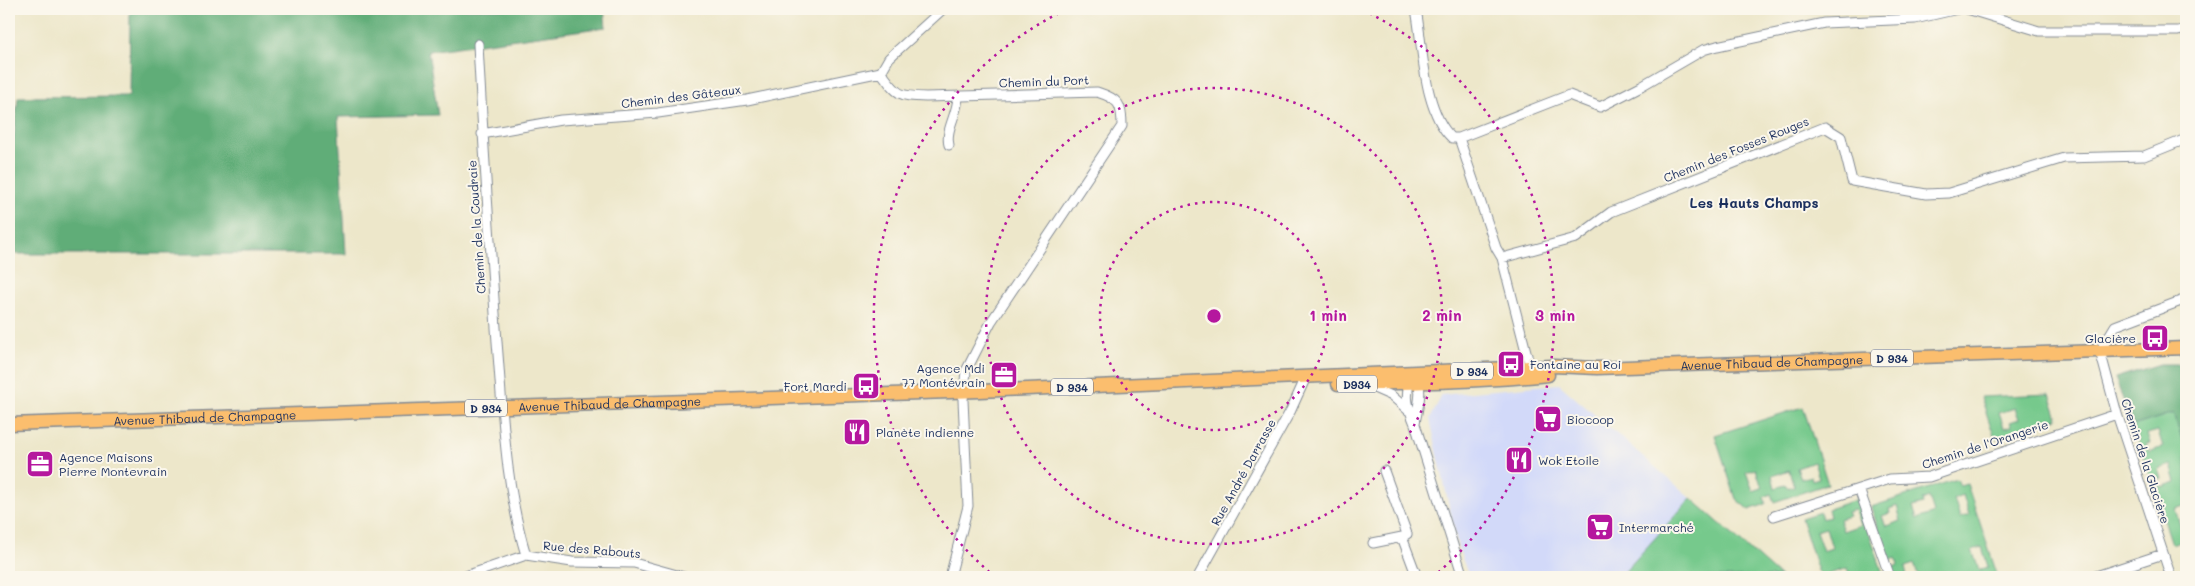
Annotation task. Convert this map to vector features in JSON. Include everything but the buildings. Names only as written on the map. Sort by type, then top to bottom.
[{"type":"main road","name":"Avenue Thibaud de Champagne","points":[[1304,380],[1365,384],[1597,368],[2186,348]]},
{"type":"main road","name":"Avenue Thibaud de Champagne","points":[[9,424],[1181,383],[1414,380]]},
{"type":"street","points":[[882,72],[889,58],[943,9]]},
{"type":"street","points":[[1416,9],[1423,68],[1442,129],[1452,138],[1460,138],[1569,95],[1600,108],[1704,50],[1717,46],[1824,23],[1915,19],[1958,9]]},
{"type":"street","points":[[1967,9],[2038,31],[2178,31],[2186,29]]},
{"type":"street","name":"Chemin de la Coudraie","points":[[478,44],[482,134],[502,407]]},
{"type":"street","name":"Chemin du Port","points":[[882,72],[896,92],[906,96],[1098,92],[1117,102],[1122,108],[1122,126],[991,322],[966,371],[963,392]]},
{"type":"street","name":"Chemin des Gâteaux","points":[[482,134],[561,120],[658,113],[747,100],[882,72]]},
{"type":"street","points":[[949,145],[947,136],[957,112],[958,96]]},
{"type":"street","name":"Chemin des Fosses Rouges","points":[[1502,258],[1576,238],[1611,212],[1825,127],[1841,137],[1852,181],[1926,194],[1949,193],[2064,158],[2144,156],[2186,139]]},
{"type":"street","points":[[1460,138],[1496,248],[1502,258],[1531,372]]},
{"type":"street","points":[[2100,351],[2115,326],[2186,299]]},
{"type":"street","name":"Chemin de la Glacière","points":[[2100,351],[2117,414],[2171,577]]},
{"type":"street","name":"Rue André Darrasse","points":[[1198,577],[1292,410],[1304,380]]},
{"type":"street","points":[[1414,380],[1407,403],[1462,577]]},
{"type":"street","points":[[1414,380],[1415,424]]},
{"type":"street","points":[[1365,384],[1392,396],[1410,411]]},
{"type":"street","points":[[950,577],[968,506],[963,392]]},
{"type":"street","name":"Rue des Rabouts","points":[[502,407],[509,474],[519,532],[526,555],[572,562],[634,563],[684,577]]},
{"type":"street","name":"Chemin de l'Orangerie","points":[[1774,516],[1890,479],[1929,477],[2117,414]]},
{"type":"street","points":[[1373,543],[1402,537],[1407,534],[1384,471]]},
{"type":"street","points":[[1859,489],[1890,577]]},
{"type":"street","points":[[1402,537],[1417,577]]},
{"type":"street","points":[[2093,577],[2163,554]]},
{"type":"street","points":[[463,577],[526,555]]},
{"type":"shaded area","points":[[1559,384],[1691,498],[1620,577],[1469,577],[1458,547],[1430,419],[1442,395]]},
{"type":"green space","points":[[122,9],[604,9],[606,27],[428,51],[438,115],[338,117],[346,254],[9,254],[9,162],[11,162],[18,97],[129,96],[130,12]]},
{"type":"green space","points":[[2160,364],[2186,364],[2186,452],[2173,413],[2133,426],[2115,378]]},
{"type":"green space","points":[[2050,394],[2058,418],[1995,439],[1981,397]],"holes":[[[2015,408],[2019,419],[2010,422],[2012,426],[2004,428],[1999,413]]]},
{"type":"green space","points":[[1803,407],[1828,484],[1774,502],[1771,494],[1764,497],[1766,504],[1749,510],[1736,499],[1715,435]],"holes":[[[1814,462],[1819,478],[1812,480],[1811,476],[1801,479],[1797,468]],[[1756,469],[1762,488],[1753,491],[1746,472]],[[1789,470],[1794,486],[1787,488],[1785,485],[1775,488],[1772,476]]]},
{"type":"green space","points":[[2173,413],[2186,452],[2186,512],[2184,506],[2175,509],[2181,528],[2186,527],[2186,539],[2172,544],[2133,426]],"holes":[[[2158,431],[2163,447],[2149,452],[2146,444],[2150,443],[2147,434]],[[2171,465],[2176,482],[2161,487],[2158,480],[2162,479],[2159,469]]]},
{"type":"green space","points":[[1957,479],[1960,486],[1967,484],[1997,574],[1989,577],[1955,577],[1953,572],[1937,577],[1919,577],[1914,564],[1905,567],[1907,577],[1894,577],[1891,568],[1898,565],[1896,558],[1889,560],[1871,507]],"holes":[[[1963,495],[1969,515],[1960,518],[1954,498]],[[1929,497],[1934,513],[1917,519],[1913,507],[1923,504],[1922,500]],[[1897,506],[1901,521],[1886,526],[1882,516],[1890,513],[1889,509]],[[1982,547],[1988,567],[1979,570],[1972,550]]]},
{"type":"green space","points":[[1691,498],[1780,577],[1620,577]]},
{"type":"green space","points":[[1858,499],[1884,577],[1878,577],[1876,574],[1865,577],[1850,577],[1847,568],[1823,576],[1818,571],[1801,518],[1820,512],[1822,519],[1830,517],[1828,509]],"holes":[[[1855,510],[1860,525],[1843,531],[1839,519],[1849,516],[1847,512]],[[1826,528],[1832,548],[1823,551],[1816,531]]]},
{"type":"place","name":"Glacière","points":[[2155,338]]},
{"type":"place","name":"Fontaine au Roi","points":[[1511,364]]},
{"type":"place","name":"Agence Mdi 77 Montévrain","points":[[1004,375]]},
{"type":"place","name":"Fort Mardi","points":[[866,386]]},
{"type":"place","name":"Biocoop","points":[[1548,419]]},
{"type":"place","name":"Planète indienne","points":[[857,432]]},
{"type":"place","name":"Wok Etoile","points":[[1519,460]]},
{"type":"place","name":"Agence Maisons Pierre Montevrain","points":[[40,464]]},
{"type":"place","name":"Intermarché","points":[[1600,527]]},
{"type":"district","name":"Les Hauts Champs","points":[[1754,202]]}]
